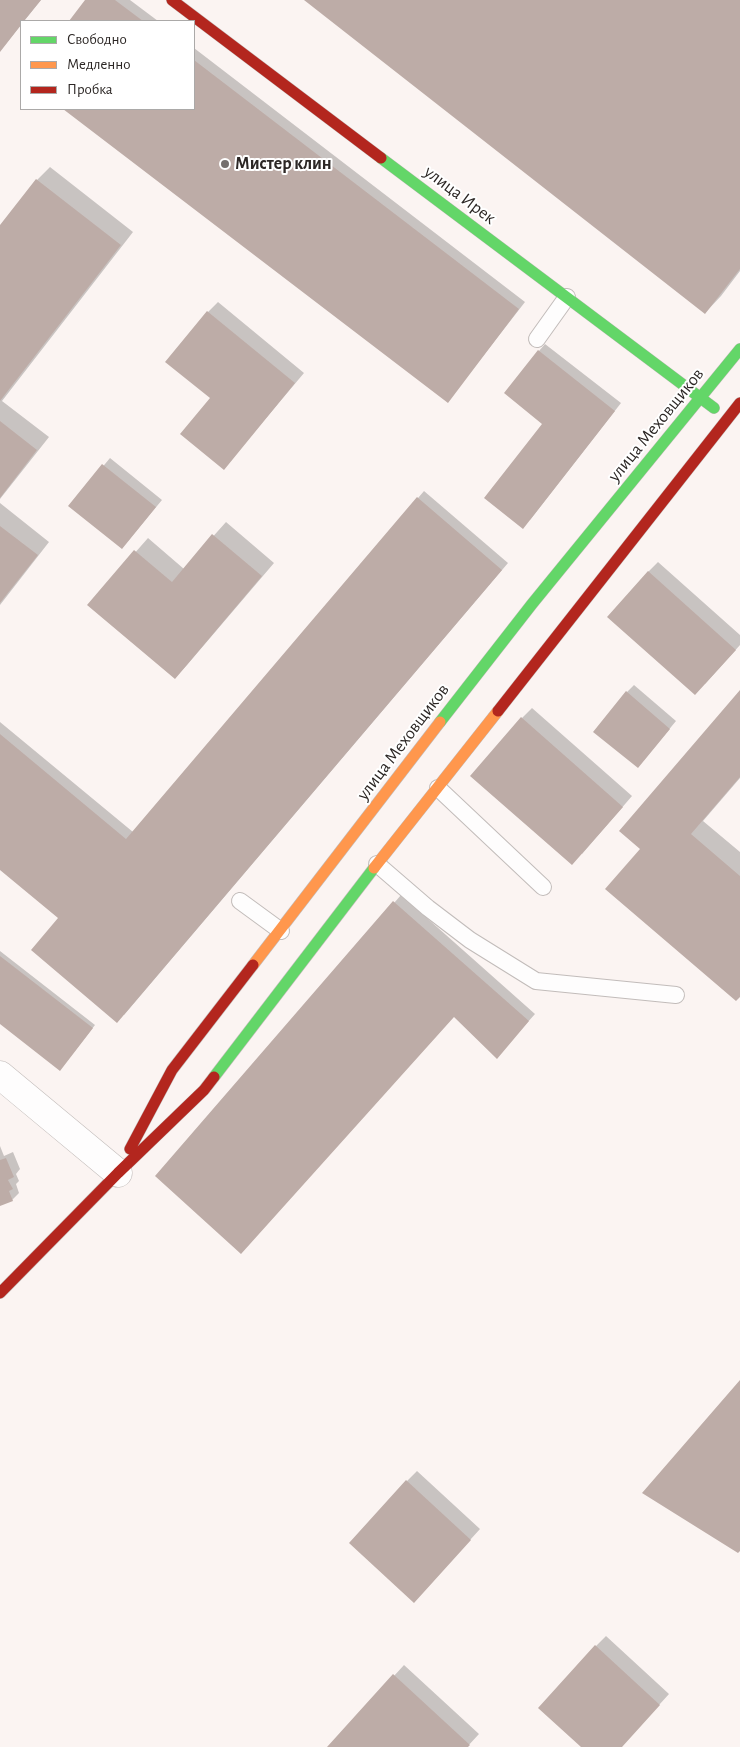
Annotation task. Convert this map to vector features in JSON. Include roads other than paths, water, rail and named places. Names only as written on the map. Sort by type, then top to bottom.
[{"type":"main road","name":"улица Ирек","points":[[172,0],[734,422]]},
{"type":"main road","name":"улица Меховщиков","points":[[118,1173],[172,1070],[515,626],[740,349]]},
{"type":"main road","name":"улица Меховщиков","points":[[0,1293],[118,1173],[204,1090],[377,864],[734,422],[740,403]]},
{"type":"street","points":[[0,1075],[118,1173]]},
{"type":"lane","points":[[536,339],[568,297]]},
{"type":"lane","points":[[438,788],[543,888]]},
{"type":"lane","points":[[377,864],[428,908],[470,940],[536,981],[676,995]]},
{"type":"lane","points":[[240,901],[281,930]]},
{"type":"place","name":"Мистер клин","points":[[225,164]]}]
